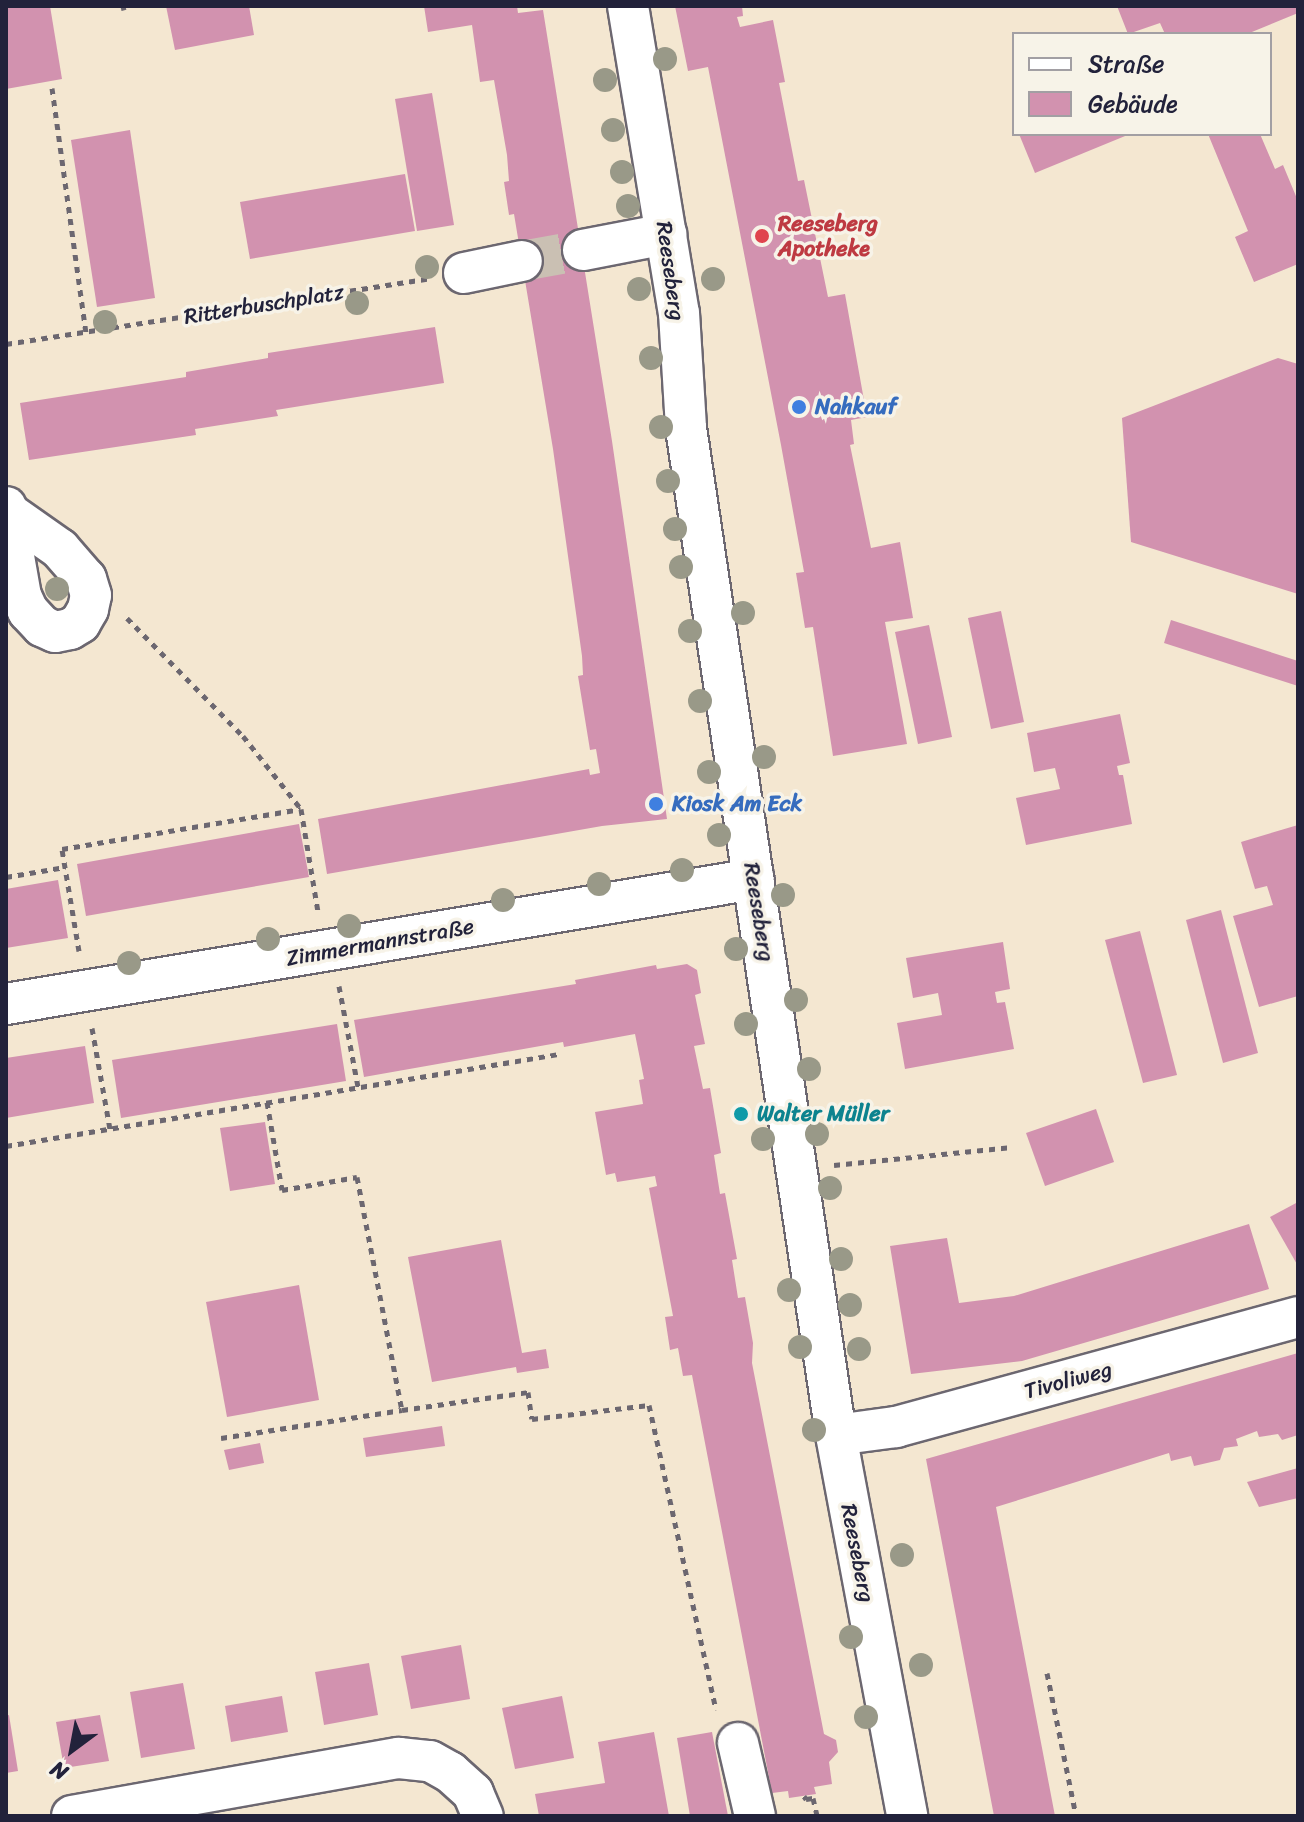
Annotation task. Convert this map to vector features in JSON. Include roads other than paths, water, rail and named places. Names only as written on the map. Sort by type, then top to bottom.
[{"type":"street","name":"Reeseberg","points":[[628,6],[679,313],[686,428],[836,1435],[897,1814]]},
{"type":"street","points":[[583,250],[666,234]]},
{"type":"street","points":[[464,273],[522,261]]},
{"type":"street","points":[[6,509],[60,549],[86,579],[91,595],[88,609],[80,623],[70,629],[55,632],[42,626],[28,611],[21,596],[6,509]]},
{"type":"street","name":"Zimmermannstraße","points":[[6,1004],[754,879]]},
{"type":"street","name":"Tivoliweg","points":[[836,1435],[896,1427],[1298,1317]]},
{"type":"street","points":[[738,1743],[755,1816]]},
{"type":"street","points":[[72,1816],[399,1758],[421,1759],[450,1772],[473,1793],[483,1816]]},
{"type":"tunnel","points":[[522,261],[583,250]]},
{"type":"place","name":"Reeseberg Apotheke","points":[[762,236]]},
{"type":"place","name":"Nahkauf","points":[[799,407]]},
{"type":"place","name":"Kiosk Am Eck","points":[[656,804]]},
{"type":"place","name":"Walter Müller","points":[[741,1114]]}]
